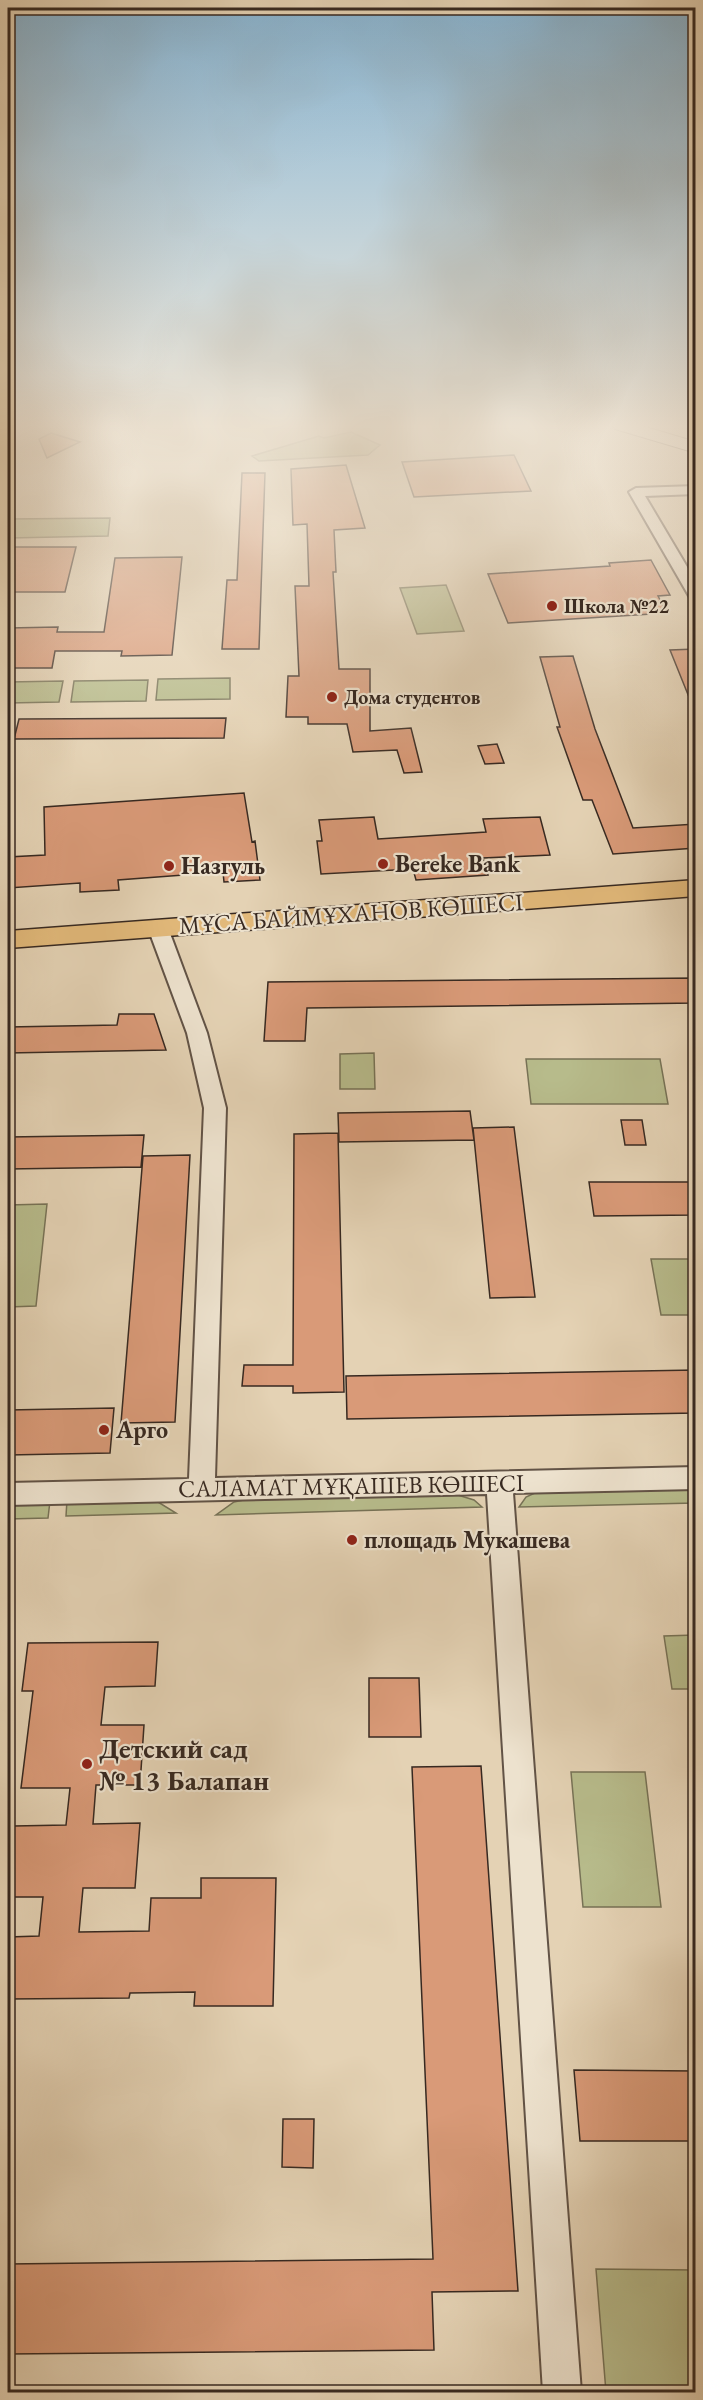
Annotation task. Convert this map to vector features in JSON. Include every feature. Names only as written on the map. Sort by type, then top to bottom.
[{"type":"main road","name":"МҰСА БАЙМҰХАНОВ КӨШЕСІ","points":[[8,940],[696,888]]},
{"type":"street","points":[[662,537],[696,596]]},
{"type":"street","points":[[158,928],[196,1033],[215,1108],[202,1489]]},
{"type":"street","name":"САЛАМАТ МҰҚАШЕВ КӨШЕСІ","points":[[8,1494],[696,1478]]},
{"type":"street","points":[[499,1482],[562,2392]]},
{"type":"green space","points":[[8,537],[58,537],[8,538]]},
{"type":"green space","points":[[446,585],[464,631],[417,634],[400,588]]},
{"type":"green space","points":[[230,678],[230,699],[156,700],[158,679]]},
{"type":"green space","points":[[148,680],[146,701],[71,702],[74,681]]},
{"type":"green space","points":[[63,681],[59,702],[8,703],[8,682]]},
{"type":"green space","points":[[374,1053],[375,1089],[340,1089],[340,1054]]},
{"type":"green space","points":[[526,1059],[660,1059],[668,1104],[531,1104]]},
{"type":"green space","points":[[47,1204],[36,1306],[8,1307],[8,1205]]},
{"type":"green space","points":[[651,1259],[695,1259],[695,1315],[661,1315]]},
{"type":"green space","points":[[695,1488],[695,1503],[519,1507],[526,1497],[537,1492]]},
{"type":"green space","points":[[448,1492],[474,1500],[482,1507],[216,1515],[234,1502],[248,1499]]},
{"type":"green space","points":[[145,1498],[158,1502],[176,1513],[66,1516],[67,1500]]},
{"type":"green space","points":[[50,1501],[48,1518],[8,1519],[8,1503]]},
{"type":"green space","points":[[695,1635],[695,1689],[672,1689],[664,1636]]},
{"type":"green space","points":[[571,1772],[645,1772],[661,1907],[583,1907]]},
{"type":"green space","points":[[596,2269],[695,2270],[695,2392],[606,2392]]},
{"type":"building","points":[[239,537],[263,537],[259,649],[222,649],[227,580],[237,580]]},
{"type":"building","points":[[307,537],[334,537],[336,572],[333,572],[339,669],[370,669],[370,731],[411,728],[422,772],[404,773],[397,750],[353,752],[347,724],[308,724],[308,717],[286,717],[288,676],[299,676],[295,586],[309,586]]},
{"type":"building","points":[[8,547],[76,547],[65,592],[8,592]]},
{"type":"building","points":[[182,557],[172,655],[121,656],[122,651],[55,651],[52,668],[8,668],[8,628],[58,627],[57,632],[104,632],[115,558]]},
{"type":"building","points":[[651,560],[670,595],[658,596],[667,613],[508,623],[488,574],[610,566],[609,563]]},
{"type":"building","points":[[696,649],[696,711],[695,712],[670,650]]},
{"type":"building","points":[[573,656],[595,729],[633,828],[696,824],[696,848],[613,854],[592,800],[583,800],[557,727],[560,727],[540,657]]},
{"type":"building","points":[[226,718],[224,738],[14,739],[19,719]]},
{"type":"building","points":[[497,744],[504,763],[485,764],[478,746]]},
{"type":"building","points":[[244,793],[252,842],[255,841],[260,880],[224,882],[223,872],[118,880],[119,890],[80,892],[80,883],[8,888],[8,857],[45,855],[44,807]]},
{"type":"building","points":[[374,817],[378,839],[486,832],[483,819],[540,817],[550,855],[483,858],[488,875],[416,880],[413,869],[321,874],[317,841],[322,841],[319,820]]},
{"type":"building","points":[[696,978],[696,1003],[307,1008],[305,1041],[264,1041],[268,982]]},
{"type":"building","points":[[119,1014],[154,1014],[166,1050],[8,1053],[8,1027],[117,1025]]},
{"type":"building","points":[[470,1111],[474,1140],[339,1142],[338,1113]]},
{"type":"building","points":[[621,1120],[642,1120],[646,1145],[625,1145]]},
{"type":"building","points":[[514,1127],[535,1297],[490,1298],[473,1128]]},
{"type":"building","points":[[338,1133],[344,1392],[293,1393],[293,1386],[242,1386],[244,1365],[293,1365],[294,1134]]},
{"type":"building","points":[[144,1135],[141,1167],[8,1169],[8,1137]]},
{"type":"building","points":[[190,1155],[175,1422],[121,1423],[143,1156]]},
{"type":"building","points":[[589,1182],[696,1182],[696,1215],[594,1216]]},
{"type":"building","points":[[696,1370],[696,1413],[347,1419],[346,1376]]},
{"type":"building","points":[[114,1408],[110,1453],[8,1455],[8,1410]]},
{"type":"building","points":[[158,1642],[155,1686],[105,1687],[101,1725],[144,1725],[140,1785],[96,1785],[93,1824],[140,1823],[135,1888],[83,1888],[79,1932],[149,1931],[151,1898],[201,1898],[201,1878],[276,1878],[273,2006],[194,2006],[195,1992],[130,1993],[129,1998],[8,1999],[8,1937],[39,1936],[43,1897],[8,1897],[14,1826],[66,1825],[70,1788],[21,1788],[33,1691],[22,1691],[28,1643]]},
{"type":"building","points":[[369,1678],[419,1678],[421,1737],[369,1737]]},
{"type":"building","points":[[481,1766],[518,2291],[432,2292],[434,2350],[8,2354],[8,2264],[433,2259],[412,1767]]},
{"type":"building","points":[[574,2070],[696,2071],[696,2141],[580,2141]]},
{"type":"building","points":[[283,2119],[314,2119],[313,2168],[282,2167]]},
{"type":"place","name":"Школа №22","points":[[552,606]]},
{"type":"place","name":"Дома студентов","points":[[332,697]]},
{"type":"place","name":"Bereke Bank","points":[[383,864]]},
{"type":"place","name":"Назгуль","points":[[169,866]]},
{"type":"place","name":"Арго","points":[[104,1430]]},
{"type":"place","name":"площадь Мукашева","points":[[352,1540]]},
{"type":"place","name":"Детский сад № 13 Балапан","points":[[87,1764]]}]
